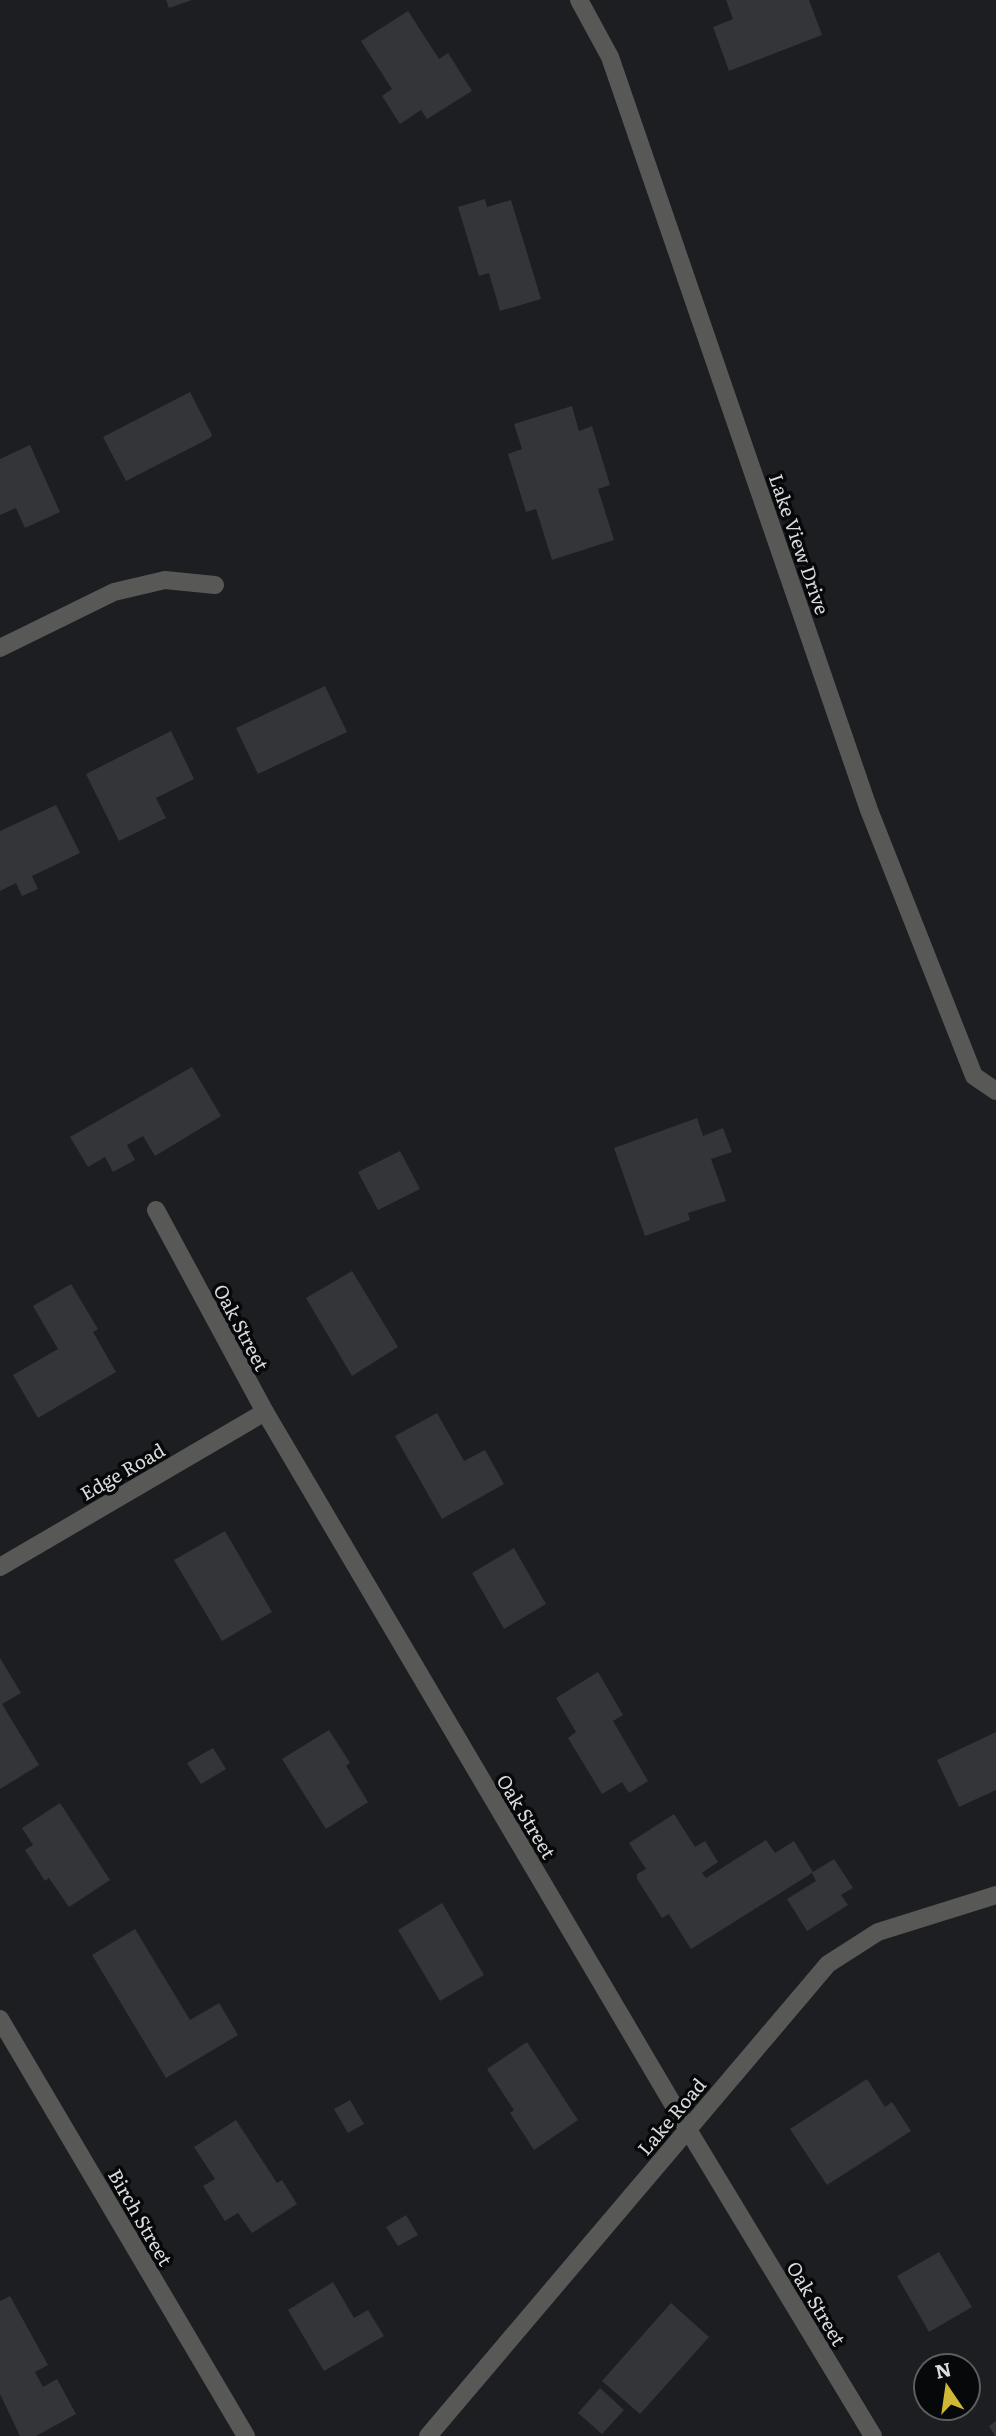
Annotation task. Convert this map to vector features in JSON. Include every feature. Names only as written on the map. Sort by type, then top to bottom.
[{"type":"street","name":"Lake View Drive","points":[[579,0],[611,57],[869,810],[974,1076],[996,1091]]},
{"type":"street","points":[[0,648],[114,592],[165,580],[215,585]]},
{"type":"street","name":"Oak Street","points":[[156,1210],[265,1412],[687,2128],[873,2436]]},
{"type":"street","name":"Edge Road","points":[[0,1567],[265,1412]]},
{"type":"street","name":"Lake Road","points":[[428,2436],[828,1964],[878,1932],[996,1895]]},
{"type":"street","name":"Birch Street","points":[[0,2019],[246,2436]]},
{"type":"building","points":[[166,0],[192,0],[169,8]]},
{"type":"building","points":[[726,0],[809,0],[822,35],[729,71],[713,27],[733,19]]},
{"type":"building","points":[[408,11],[439,59],[448,53],[472,91],[427,119],[421,110],[400,124],[382,96],[392,89],[361,41]]},
{"type":"building","points":[[485,199],[487,207],[511,200],[541,299],[500,311],[489,273],[479,276],[458,207]]},
{"type":"building","points":[[190,392],[212,435],[210,438],[126,481],[103,437]]},
{"type":"building","points":[[572,406],[579,431],[592,426],[610,485],[598,489],[614,540],[552,560],[536,509],[526,512],[508,454],[522,449],[514,424]]},
{"type":"building","points":[[30,445],[60,512],[25,528],[16,508],[0,515],[0,459]]},
{"type":"building","points":[[325,686],[347,732],[258,774],[236,728]]},
{"type":"building","points":[[171,731],[194,779],[156,798],[166,818],[119,841],[86,774]]},
{"type":"building","points":[[56,805],[80,853],[32,876],[38,889],[22,896],[16,883],[0,891],[0,831]]},
{"type":"building","points":[[192,1067],[221,1116],[155,1156],[143,1136],[127,1145],[135,1160],[113,1172],[105,1157],[88,1167],[70,1137]]},
{"type":"building","points":[[697,1118],[703,1136],[723,1128],[732,1152],[711,1159],[726,1201],[688,1213],[690,1220],[645,1236],[614,1148]]},
{"type":"building","points":[[400,1151],[420,1189],[378,1210],[358,1172]]},
{"type":"building","points":[[352,1271],[398,1347],[352,1376],[306,1298]]},
{"type":"building","points":[[71,1284],[98,1329],[93,1332],[116,1372],[38,1418],[13,1375],[58,1349],[33,1306]]},
{"type":"building","points":[[437,1413],[464,1461],[485,1450],[504,1484],[442,1519],[395,1436]]},
{"type":"building","points":[[225,1531],[272,1612],[222,1641],[174,1560]]},
{"type":"building","points":[[514,1548],[546,1604],[504,1629],[472,1573]]},
{"type":"building","points":[[0,1658],[21,1693],[2,1704],[39,1765],[0,1789]]},
{"type":"building","points":[[598,1672],[623,1715],[613,1721],[648,1781],[629,1793],[622,1782],[602,1794],[568,1738],[576,1732],[556,1698]]},
{"type":"building","points":[[329,1730],[350,1763],[346,1766],[368,1802],[326,1829],[282,1759]]},
{"type":"building","points":[[996,1732],[996,1790],[959,1807],[937,1760]]},
{"type":"building","points":[[213,1748],[226,1769],[201,1784],[187,1763]]},
{"type":"building","points":[[60,1803],[110,1880],[69,1907],[49,1878],[45,1881],[25,1850],[33,1845],[22,1828]]},
{"type":"building","points":[[674,1814],[695,1847],[705,1841],[718,1862],[702,1873],[706,1878],[766,1840],[775,1853],[794,1841],[813,1872],[834,1859],[853,1888],[841,1895],[848,1905],[807,1931],[787,1899],[816,1881],[812,1873],[691,1949],[669,1914],[662,1918],[637,1879],[637,1874],[646,1869],[629,1843]]},
{"type":"building","points":[[442,1903],[484,1975],[440,2001],[398,1930]]},
{"type":"building","points":[[135,1929],[190,2020],[219,2003],[238,2035],[166,2078],[92,1955]]},
{"type":"building","points":[[527,2042],[578,2120],[534,2150],[510,2113],[514,2110],[487,2069]]},
{"type":"building","points":[[867,2079],[885,2107],[892,2102],[911,2131],[827,2185],[790,2129]]},
{"type":"building","points":[[350,2100],[364,2124],[348,2133],[334,2109]]},
{"type":"building","points":[[236,2120],[277,2183],[282,2180],[297,2204],[252,2233],[238,2213],[225,2221],[203,2186],[215,2179],[194,2147]]},
{"type":"building","points":[[406,2215],[418,2235],[398,2246],[386,2227]]},
{"type":"building","points":[[939,2252],[972,2307],[929,2332],[897,2276]]},
{"type":"building","points":[[333,2282],[354,2318],[368,2310],[384,2336],[324,2371],[288,2310]]},
{"type":"building","points":[[10,2296],[48,2365],[35,2372],[43,2387],[57,2379],[76,2414],[36,2436],[20,2436],[0,2394],[0,2301]]},
{"type":"building","points":[[671,2303],[709,2337],[640,2414],[602,2381]]},
{"type":"building","points":[[600,2388],[624,2410],[602,2434],[578,2413]]},
{"type":"building","points":[[996,2421],[996,2436],[995,2436],[989,2426]]}]
